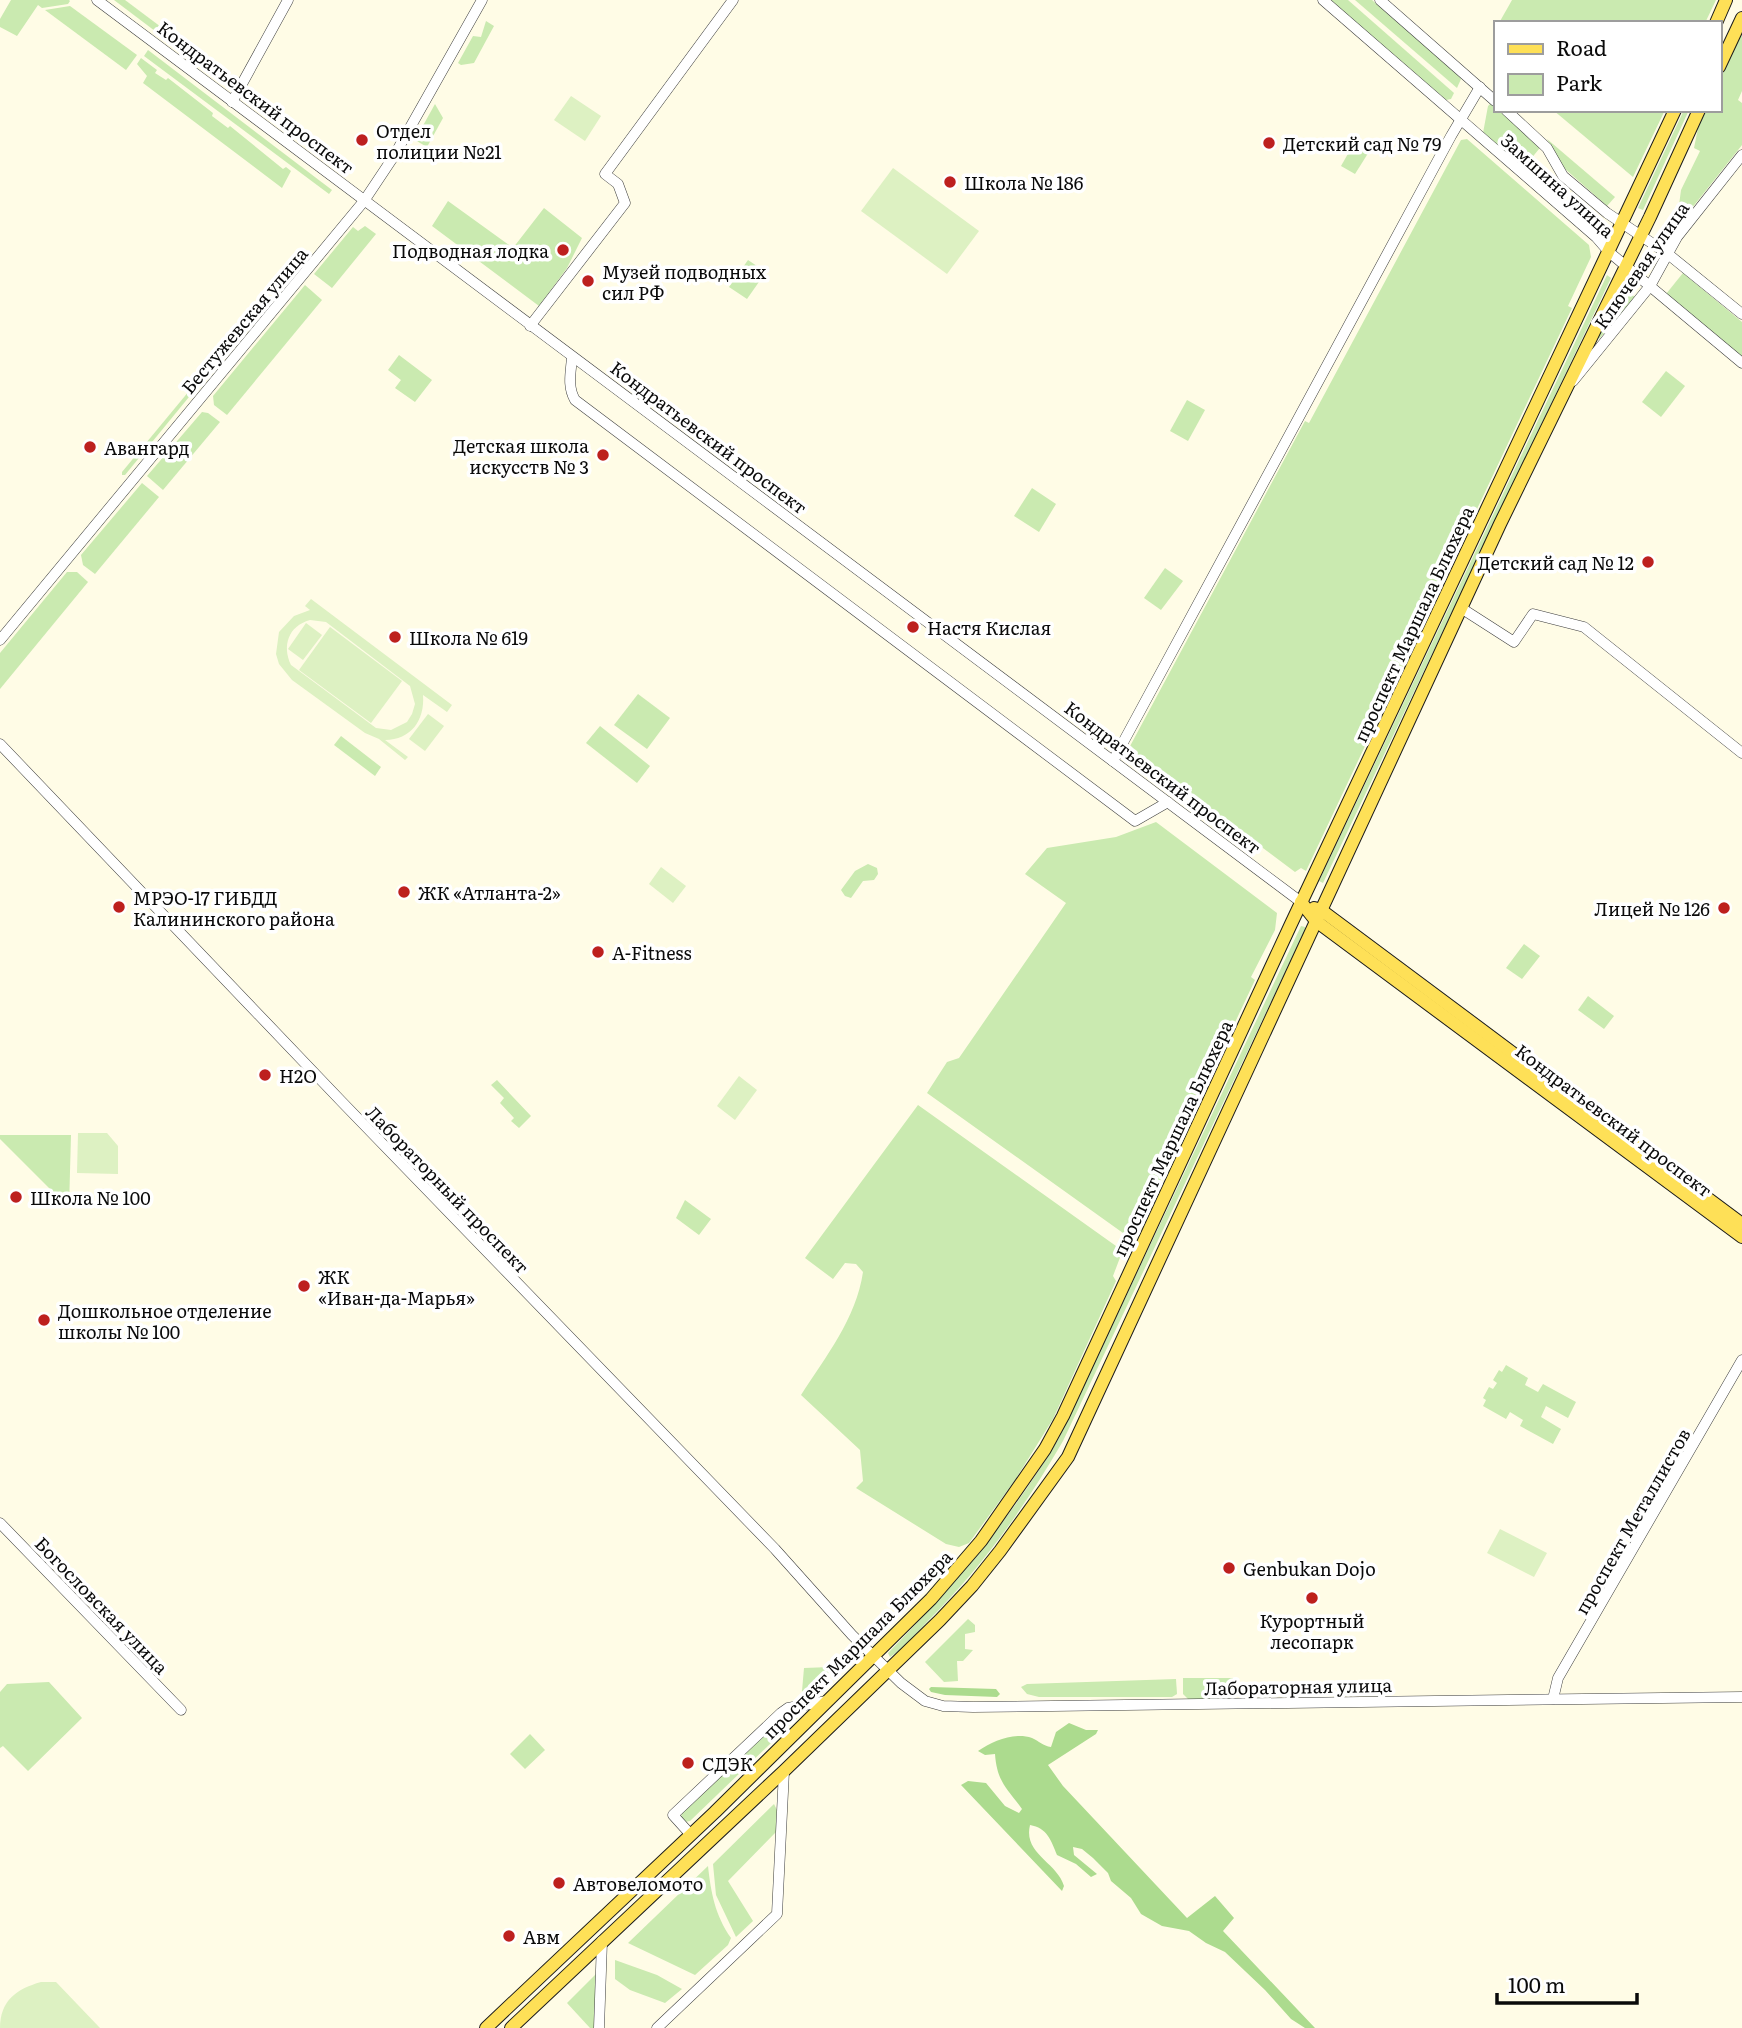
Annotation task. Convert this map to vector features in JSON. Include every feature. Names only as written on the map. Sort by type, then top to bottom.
[{"type":"main road","points":[[1717,21],[1726,0]]},
{"type":"main road","points":[[1721,63],[1742,18]]},
{"type":"main road","name":"проспект Маршала Блюхера","points":[[488,2027],[693,1833],[932,1599],[981,1541],[1045,1449],[1063,1416],[1301,902],[1674,112]]},
{"type":"main road","name":"проспект Маршала Блюхера","points":[[511,2028],[784,1771],[972,1586],[1068,1457],[1461,608],[1698,112]]},
{"type":"main road","name":"Кондратьевский проспект","points":[[1301,902],[1742,1237]]},
{"type":"main road","name":"Кондратьевский проспект","points":[[1319,916],[1742,1224]]},
{"type":"main road","points":[[693,1833],[702,1833],[707,1844]]},
{"type":"street","name":"Кондратьевский проспект","points":[[97,0],[1301,902]]},
{"type":"street","points":[[232,102],[288,0]]},
{"type":"street","name":"Бестужевская улица","points":[[0,640],[364,201],[394,156],[482,0]]},
{"type":"street","points":[[530,326],[625,203],[618,184],[605,174],[733,0]]},
{"type":"street","name":"Замшина улица","points":[[1323,0],[1626,266],[1742,363]]},
{"type":"street","points":[[1380,0],[1494,100]]},
{"type":"street","points":[[1113,761],[1460,119],[1480,87]]},
{"type":"street","name":"Замшина улица","points":[[1508,112],[1547,148],[1563,176],[1622,223],[1668,254],[1742,314]]},
{"type":"street","name":"Ключевая улица","points":[[1563,393],[1650,286],[1677,237],[1742,155]]},
{"type":"street","points":[[572,357],[570,391],[575,400],[1135,821],[1168,802]]},
{"type":"street","points":[[1461,608],[1514,642],[1533,614],[1584,627],[1742,753]]},
{"type":"street","name":"Лабораторный проспект","points":[[0,744],[772,1546],[873,1656]]},
{"type":"street","name":"проспект Металлистов","points":[[1553,1699],[1558,1678],[1742,1360]]},
{"type":"street","name":"Богословская улица","points":[[0,1523],[181,1710]]},
{"type":"street","name":"Лабораторная улица","points":[[873,1656],[925,1701],[943,1706],[1742,1697]]},
{"type":"street","points":[[693,1833],[673,1815],[781,1713],[788,1708],[827,1701]]},
{"type":"street","points":[[657,2028],[776,1914],[784,1771]]},
{"type":"street","points":[[598,2028],[603,1941]]},
{"type":"green space","points":[[11,0],[70,1],[68,4],[42,8],[38,5],[17,36],[0,27],[0,19]]},
{"type":"green space","points":[[114,0],[125,0],[237,84],[233,90]]},
{"type":"green space","points":[[1330,0],[1348,0],[1454,93],[1451,99],[1446,100]]},
{"type":"green space","points":[[1355,0],[1372,0],[1458,75],[1461,79],[1457,88]]},
{"type":"green space","points":[[1512,0],[1716,0],[1706,21],[1500,21]]},
{"type":"green space","points":[[70,6],[137,55],[126,70],[45,10]]},
{"type":"green space","points":[[486,21],[494,26],[474,63],[461,65],[458,63],[473,36],[481,37]]},
{"type":"green space","points":[[1742,33],[1742,91],[1738,100],[1742,103],[1742,145],[1676,228],[1681,190],[1700,151],[1694,148],[1698,128],[1705,112],[1721,112],[1721,78]]},
{"type":"green space","points":[[148,50],[332,190],[329,194],[144,56]]},
{"type":"green space","points":[[141,58],[157,70],[155,73],[166,80],[168,78],[213,113],[212,116],[228,128],[230,126],[283,169],[286,167],[291,171],[282,188],[143,83],[147,76],[137,64]]},
{"type":"green space","points":[[571,96],[601,116],[585,141],[554,120]]},
{"type":"green space","points":[[1491,103],[1494,112],[1501,112],[1539,145],[1530,160],[1511,157],[1483,133],[1488,106]]},
{"type":"green space","points":[[435,104],[443,118],[427,147],[415,140]]},
{"type":"green space","points":[[1555,112],[1664,112],[1633,177]]},
{"type":"green space","points":[[1683,112],[1688,112],[1643,210],[1638,208]]},
{"type":"green space","points":[[1357,138],[1372,147],[1355,174],[1341,166]]},
{"type":"green space","points":[[1467,139],[1589,245],[1591,257],[1568,306],[1572,308],[1306,871],[1301,868],[1295,872],[1129,748],[1305,421],[1309,423],[1461,140]]},
{"type":"green space","points":[[1547,139],[1615,197],[1607,206],[1564,168]]},
{"type":"green space","points":[[893,168],[979,231],[947,274],[861,211]]},
{"type":"green space","points":[[448,201],[513,248],[544,208],[582,238],[567,268],[539,306],[432,226]]},
{"type":"green space","points":[[365,226],[376,234],[332,288],[314,274],[353,227],[358,231]]},
{"type":"green space","points":[[748,260],[766,272],[747,299],[729,287]]},
{"type":"green space","points":[[1683,273],[1742,322],[1742,357],[1666,294]]},
{"type":"green space","points":[[1607,275],[1611,278],[1323,883],[1319,881]]},
{"type":"green space","points":[[305,285],[322,300],[227,415],[214,405],[213,396]]},
{"type":"green space","points":[[1623,287],[1636,298],[1599,339],[1598,337]]},
{"type":"green space","points":[[399,355],[432,380],[415,402],[395,388],[401,380],[388,370]]},
{"type":"green space","points":[[1666,371],[1685,386],[1661,417],[1642,402]]},
{"type":"green space","points":[[207,372],[125,475],[122,475],[122,472]]},
{"type":"green space","points":[[1187,400],[1205,410],[1188,441],[1170,431]]},
{"type":"green space","points":[[202,412],[220,422],[163,490],[147,476]]},
{"type":"green space","points":[[142,483],[159,497],[95,574],[83,565],[81,555]]},
{"type":"green space","points":[[1032,488],[1056,504],[1039,532],[1014,516]]},
{"type":"green space","points":[[1165,568],[1183,581],[1161,610],[1144,598]]},
{"type":"green space","points":[[67,572],[77,572],[88,582],[0,689],[0,653]]},
{"type":"green space","points":[[311,599],[452,705],[447,712],[423,695],[422,713],[414,727],[402,736],[385,740],[408,757],[405,760],[379,739],[365,733],[292,680],[279,664],[276,654],[279,632],[294,616],[310,610],[305,606]],"holes":[[[310,620],[326,622],[410,686],[415,704],[407,722],[391,730],[376,728],[291,665],[287,644],[296,627]]]},
{"type":"green space","points":[[306,623],[322,635],[303,660],[288,649]]},
{"type":"green space","points":[[330,627],[402,681],[371,723],[299,670]]},
{"type":"green space","points":[[638,694],[670,718],[647,749],[614,725]]},
{"type":"green space","points":[[428,714],[444,726],[425,751],[409,739]]},
{"type":"green space","points":[[600,726],[650,766],[637,783],[586,743]]},
{"type":"green space","points":[[341,736],[381,767],[375,776],[334,745]]},
{"type":"green space","points":[[1156,822],[1277,913],[1275,930],[1251,977],[1255,980],[1139,1226],[1132,1232],[1123,1233],[927,1093],[947,1062],[959,1058],[1066,903],[1025,874],[1047,848],[1116,837]]},
{"type":"green space","points":[[868,864],[877,868],[878,874],[874,880],[863,881],[851,898],[845,896],[841,890],[855,871]]},
{"type":"green space","points":[[661,867],[686,886],[673,903],[649,884]]},
{"type":"green space","points":[[1301,926],[1305,927],[1305,930],[1063,1441],[1018,1513],[984,1558],[948,1600],[890,1657],[888,1653],[958,1577],[1001,1524],[1059,1438]]},
{"type":"green space","points":[[1524,944],[1540,956],[1522,979],[1506,968]]},
{"type":"green space","points":[[1588,996],[1614,1016],[1604,1029],[1578,1010]]},
{"type":"green space","points":[[739,1076],[757,1090],[735,1120],[717,1106]]},
{"type":"green space","points":[[497,1080],[531,1116],[519,1128],[511,1121],[514,1118],[500,1103],[504,1098],[491,1085]]},
{"type":"green space","points":[[918,1105],[1116,1246],[1121,1255],[1113,1276],[1116,1281],[1053,1419],[1015,1480],[969,1543],[959,1547],[946,1544],[856,1488],[863,1481],[860,1450],[801,1395],[847,1321],[863,1272],[856,1264],[845,1263],[833,1279],[805,1258]]},
{"type":"green space","points":[[78,1133],[107,1133],[118,1146],[118,1174],[77,1173]]},
{"type":"green space","points":[[0,1135],[71,1135],[69,1208],[0,1139]]},
{"type":"green space","points":[[685,1200],[711,1219],[699,1235],[676,1218]]},
{"type":"green space","points":[[1506,1365],[1528,1378],[1525,1385],[1538,1392],[1543,1384],[1576,1402],[1568,1418],[1546,1406],[1541,1417],[1561,1429],[1553,1444],[1520,1426],[1523,1420],[1510,1412],[1506,1419],[1483,1406],[1486,1400],[1483,1398],[1489,1387],[1493,1389],[1497,1383],[1493,1380]]},
{"type":"green space","points":[[1500,1529],[1547,1553],[1534,1577],[1487,1553]]},
{"type":"green space","points":[[968,1619],[975,1625],[975,1632],[965,1634],[965,1649],[973,1650],[963,1661],[957,1661],[958,1681],[944,1682],[925,1662]]},
{"type":"green space","points":[[831,1667],[817,1688],[809,1693],[802,1691],[804,1668]]},
{"type":"green space","points":[[1183,1678],[1238,1678],[1235,1699],[1188,1699],[1183,1694]]},
{"type":"green space","points":[[1176,1679],[1177,1694],[1172,1697],[1039,1697],[1027,1694],[1021,1687],[1027,1684]]},
{"type":"green space","points":[[49,1682],[82,1718],[28,1771],[3,1746],[0,1748],[0,1692],[7,1684]]},
{"type":"green space","points":[[931,1687],[996,1689],[1000,1694],[997,1697],[945,1695],[931,1692]]},
{"type":"green space","points":[[794,1712],[798,1717],[690,1821],[685,1822],[681,1818],[682,1813],[785,1716]]},
{"type":"green space","points":[[1069,1723],[1086,1730],[1098,1730],[1096,1734],[1048,1765],[1063,1786],[1187,1918],[1215,1896],[1234,1918],[1223,1931],[1315,2028],[1305,2028],[1291,2019],[1225,1952],[1189,1931],[1162,1926],[1141,1914],[1131,1898],[1111,1881],[1108,1873],[1082,1849],[1073,1847],[1074,1855],[1097,1874],[1091,1877],[1076,1864],[1057,1855],[1044,1832],[1030,1825],[1031,1843],[1055,1870],[1064,1886],[1062,1891],[961,1785],[968,1781],[986,1783],[1005,1806],[1019,1813],[1022,1809],[1000,1778],[995,1754],[985,1755],[978,1751],[997,1741],[1018,1736],[1032,1738],[1051,1747],[1056,1732]]},
{"type":"green space","points":[[530,1734],[545,1750],[525,1769],[510,1754]]},
{"type":"green space","points":[[774,1804],[777,1810],[776,1832],[728,1881],[753,1921],[736,1937],[716,1895],[713,1864]]},
{"type":"green space","points":[[708,1866],[715,1903],[731,1938],[728,1945],[695,1975],[628,1943]]},
{"type":"green space","points":[[615,1960],[657,1975],[682,1989],[665,2003],[630,1990],[615,1979]]},
{"type":"green space","points":[[598,1972],[597,2028],[590,2028],[567,2003]]},
{"type":"green space","points":[[41,1982],[56,1982],[100,2028],[0,2028],[6,2003],[24,1988]]},
{"type":"place","name":"Отдел полиции №21","points":[[362,140]]},
{"type":"place","name":"Детский сад № 79","points":[[1269,143]]},
{"type":"place","name":"Школа № 186","points":[[950,182]]},
{"type":"place","name":"Подводная лодка","points":[[563,250]]},
{"type":"place","name":"Музей подводных сил РФ","points":[[588,281]]},
{"type":"place","name":"Авангард","points":[[90,447]]},
{"type":"place","name":"Детская школа искусств № 3","points":[[603,455]]},
{"type":"place","name":"Детский сад № 12","points":[[1648,562]]},
{"type":"place","name":"Настя Кислая","points":[[913,627]]},
{"type":"place","name":"Школа № 619","points":[[395,637]]},
{"type":"place","name":"ЖК «Атланта-2»","points":[[404,892]]},
{"type":"place","name":"МРЭО-17 ГИБДД Калининского района","points":[[119,907]]},
{"type":"place","name":"Лицей № 126","points":[[1724,908]]},
{"type":"place","name":"A-Fitness","points":[[598,952]]},
{"type":"place","name":"H2O","points":[[265,1075]]},
{"type":"place","name":"Школа № 100","points":[[16,1197]]},
{"type":"place","name":"ЖК «Иван-да-Марья»","points":[[304,1286]]},
{"type":"place","name":"Дошкольное отделение школы № 100","points":[[44,1320]]},
{"type":"place","name":"Genbukan Dojo","points":[[1229,1568]]},
{"type":"place","name":"Курортный лесопарк","points":[[1312,1598]]},
{"type":"place","name":"СДЭК","points":[[688,1763]]},
{"type":"place","name":"Автовеломото","points":[[559,1883]]},
{"type":"place","name":"Авм","points":[[509,1936]]}]
